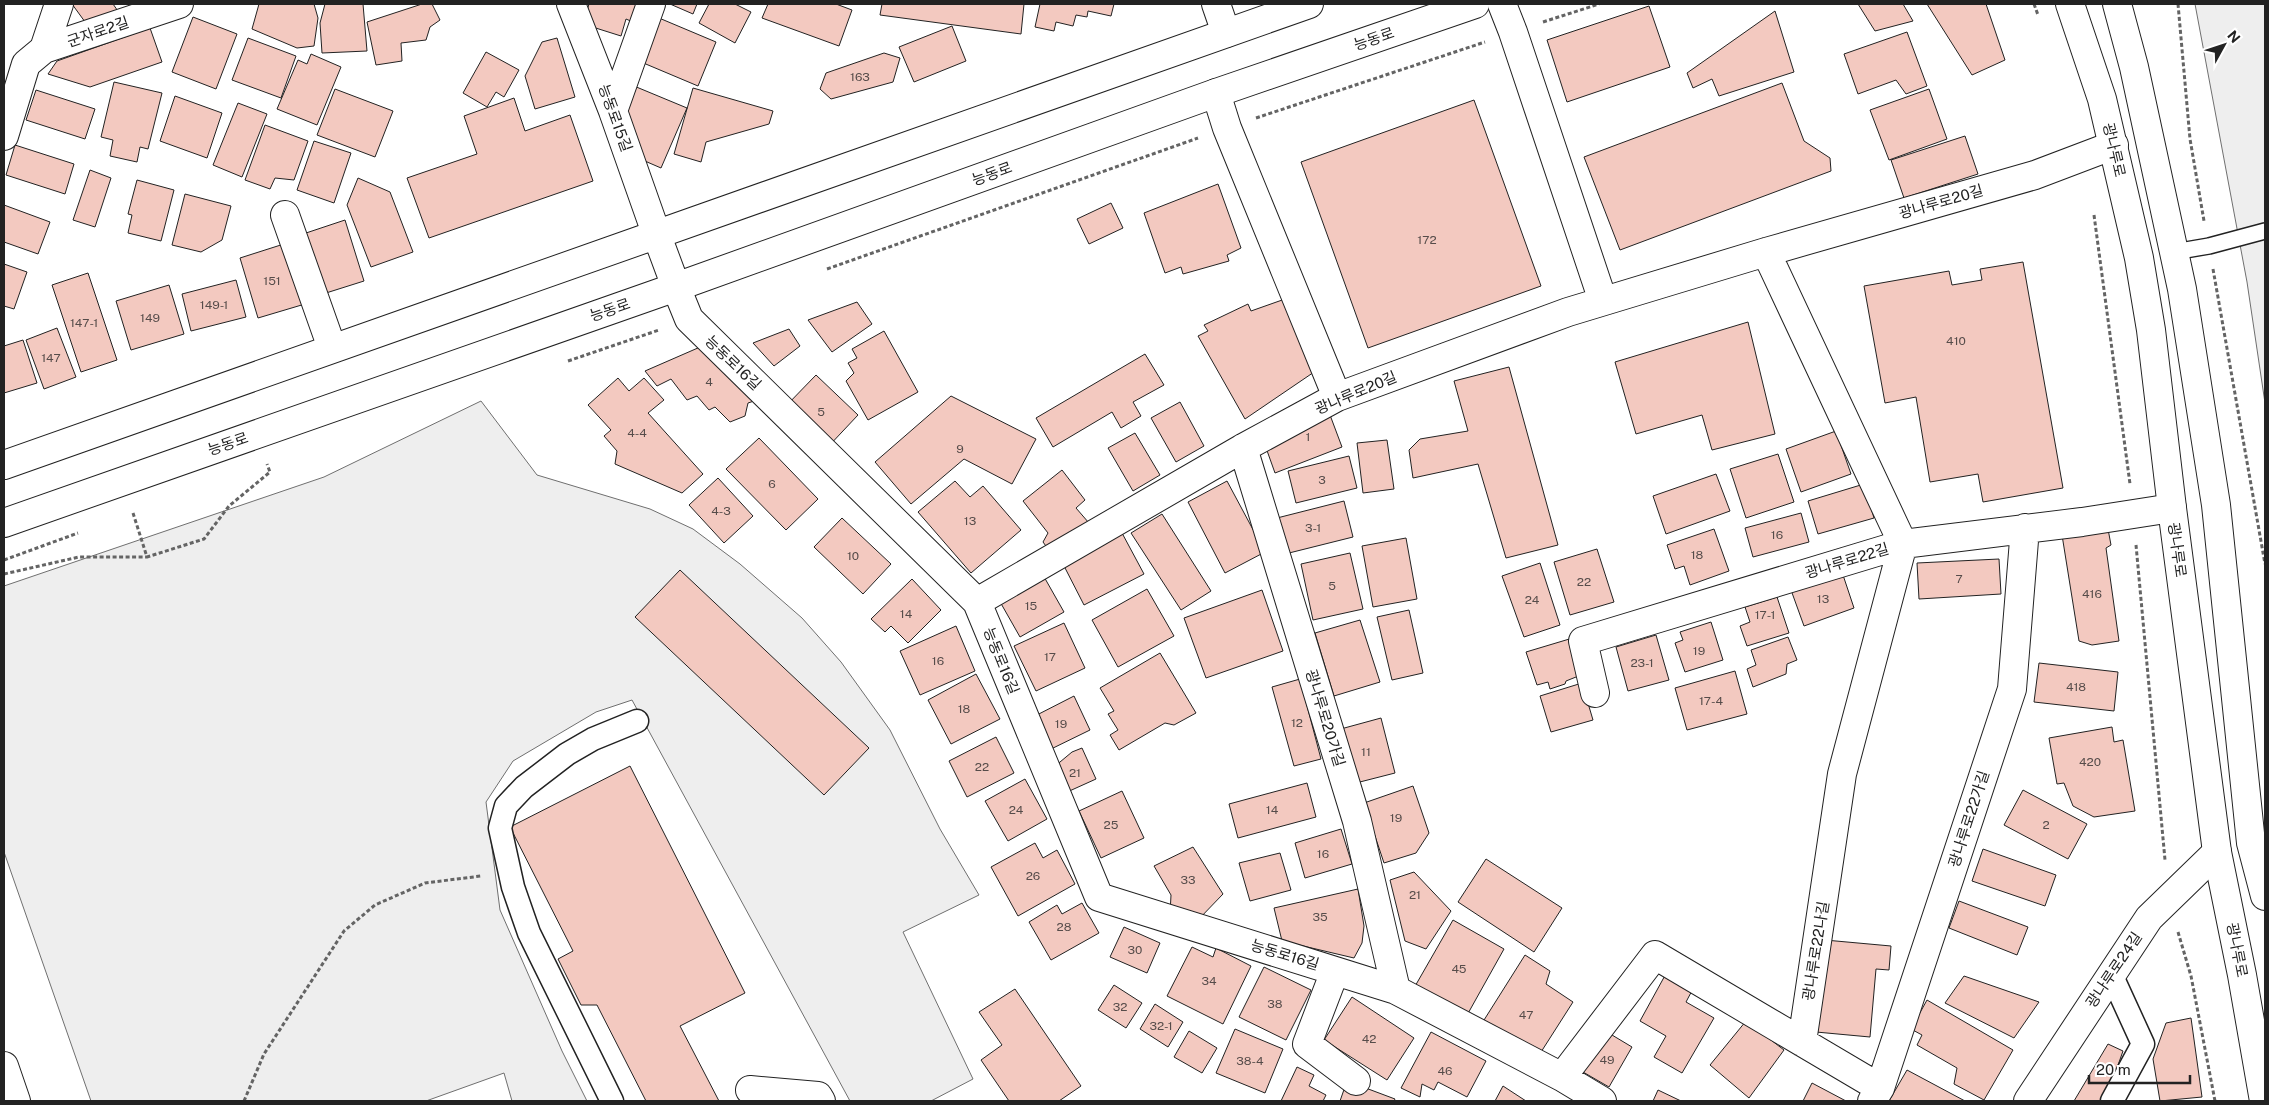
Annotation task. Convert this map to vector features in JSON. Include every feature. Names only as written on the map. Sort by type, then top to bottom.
[{"type":"street","points":[[4,136],[25,62],[59,4]]},
{"type":"street","name":"군자로2길","points":[[25,62],[179,4]]},
{"type":"street","name":"능동로15길","points":[[570,4],[613,110],[676,287]]},
{"type":"street","points":[[613,110],[651,4]]},
{"type":"street","points":[[1216,4],[1226,33]]},
{"type":"street","points":[[4,464],[1309,4]]},
{"type":"street","name":"능동로","points":[[4,523],[676,287],[1216,93],[1475,4]]},
{"type":"street","points":[[1502,4],[1514,32],[1603,301]]},
{"type":"street","name":"광나루로","points":[[2070,4],[2102,99],[2139,258],[2151,330],[2217,852],[2242,976],[2264,1101]]},
{"type":"street","points":[[2117,4],[2134,66],[2182,289],[2216,506],[2251,843],[2265,896]]},
{"type":"street","points":[[1216,93],[1227,128],[1337,397]]},
{"type":"street","name":"광나루로20길","points":[[977,602],[1243,448],[1337,397],[1603,301],[2035,175],[2114,144]]},
{"type":"street","points":[[285,215],[332,348]]},
{"type":"street","points":[[1766,252],[1903,544]]},
{"type":"street","name":"능동로16길","points":[[676,287],[689,319],[977,602],[1098,897],[1396,990],[1562,1077],[1602,1101]]},
{"type":"street","name":"광나루로20가길","points":[[1243,448],[1357,821],[1396,990]]},
{"type":"street","name":"광나루로22길","points":[[1595,694],[1583,641],[1903,544],[2172,508]]},
{"type":"street","name":"광나루로22가길","points":[[1876,1095],[2012,689],[2025,528]]},
{"type":"street","name":"광나루로22나길","points":[[1802,1042],[1842,774],[1903,544]]},
{"type":"street","points":[[612,1101],[529,933],[513,887],[500,828],[506,806],[524,787],[566,754],[593,739],[637,721]]},
{"type":"street","points":[[2217,852],[2251,843]]},
{"type":"street","name":"광나루로24길","points":[[2028,1101],[2149,918],[2217,852]]},
{"type":"street","points":[[1562,1077],[1655,955],[1802,1042],[1876,1095]]},
{"type":"street","name":"능동로16길","points":[[1335,971],[1307,1044],[1356,1081]]},
{"type":"street","points":[[2111,974],[2143,1044],[2112,1101]]},
{"type":"street","points":[[4,1066],[16,1101]]},
{"type":"street","points":[[750,1090],[818,1096],[822,1101]]},
{"type":"lane","points":[[2174,252],[2209,246],[2265,231]]},
{"type":"path","points":[[817,272],[1227,128],[1599,4]]},
{"type":"path","points":[[2034,4],[2041,22]]},
{"type":"path","points":[[2178,4],[2190,139],[2265,564]]},
{"type":"path","points":[[2094,213],[2134,514],[2169,898],[2191,976],[2215,1101]]},
{"type":"path","points":[[567,361],[689,319]]},
{"type":"path","points":[[258,468],[277,461]]},
{"type":"path","points":[[4,574],[79,557],[148,557],[204,539],[229,506],[270,472],[267,464]]},
{"type":"path","points":[[123,516],[142,510]]},
{"type":"path","points":[[132,513],[148,557]]},
{"type":"path","points":[[4,560],[86,530]]},
{"type":"path","points":[[244,1101],[264,1054],[344,931],[375,905],[425,883],[479,875],[513,887]]},
{"type":"shaded area","points":[[2195,4],[2265,4],[2265,403],[2247,282]]},
{"type":"shaded area","points":[[481,401],[537,475],[650,509],[693,529],[740,564],[802,618],[841,662],[890,730],[940,829],[979,895],[903,932],[973,1079],[931,1101],[850,1101],[632,700],[596,712],[513,761],[486,802],[500,910],[562,1051],[587,1101],[512,1101],[504,1073],[426,1101],[91,1101],[4,852],[4,586],[324,477]]},
{"type":"building","points":[[72,4],[113,4],[120,14],[88,26]]},
{"type":"building","points":[[259,4],[314,4],[318,18],[314,46],[297,48],[252,29]]},
{"type":"building","points":[[325,4],[363,4],[367,51],[322,53],[320,23]]},
{"type":"building","points":[[422,4],[432,4],[440,20],[430,27],[426,40],[401,43],[402,61],[376,65],[367,22]]},
{"type":"building","points":[[589,4],[639,4],[633,22],[626,19],[621,36],[583,24]]},
{"type":"building","points":[[670,4],[697,4],[693,14]]},
{"type":"building","points":[[709,4],[735,4],[751,12],[735,43],[699,23]]},
{"type":"building","points":[[768,4],[836,4],[852,10],[839,46],[762,18]]},
{"type":"building","points":[[882,4],[1024,4],[1021,34],[880,15]]},
{"type":"building","points":[[1040,4],[1114,4],[1111,16],[1088,11],[1087,17],[1076,15],[1073,26],[1056,22],[1054,31],[1035,27]]},
{"type":"building","points":[[1858,4],[1903,4],[1913,21],[1875,31]]},
{"type":"building","points":[[1927,4],[1986,4],[2005,60],[1972,75]]},
{"type":"building","points":[[1649,6],[1670,67],[1567,102],[1547,40]]},
{"type":"building","points":[[1775,11],[1794,72],[1719,96],[1712,79],[1693,88],[1687,73]]},
{"type":"building","points":[[193,17],[237,34],[216,89],[172,72]]},
{"type":"building","points":[[659,18],[716,42],[698,86],[641,62]]},
{"type":"building","points":[[952,26],[966,61],[914,82],[899,47]]},
{"type":"building","points":[[150,28],[162,62],[90,87],[48,74],[57,61]]},
{"type":"building","points":[[1907,32],[1927,86],[1906,94],[1896,80],[1858,94],[1844,54]]},
{"type":"building","points":[[248,38],[296,56],[281,98],[232,80]]},
{"type":"building","points":[[557,38],[575,97],[535,109],[525,76],[542,42]]},
{"type":"building","points":[[486,52],[519,70],[504,97],[496,92],[487,107],[463,93]]},
{"type":"building","points":[[884,53],[900,58],[893,82],[831,99],[820,89],[826,73]]},
{"type":"building","points":[[311,54],[341,67],[317,125],[277,109],[298,60],[307,64]]},
{"type":"building","points":[[114,82],[162,93],[148,149],[140,147],[137,162],[110,156],[113,140],[101,137]]},
{"type":"building","points":[[1782,83],[1804,141],[1830,158],[1831,171],[1620,250],[1584,157]]},
{"type":"building","points":[[634,86],[687,108],[661,168],[631,155],[621,116]]},
{"type":"building","points":[[693,88],[773,111],[769,124],[706,142],[701,162],[674,154]]},
{"type":"building","points":[[335,89],[393,111],[375,157],[317,135]]},
{"type":"building","points":[[1929,89],[1947,139],[1889,160],[1870,110]]},
{"type":"building","points":[[36,90],[95,109],[85,139],[26,120]]},
{"type":"building","points":[[175,96],[222,113],[207,158],[160,141]]},
{"type":"building","points":[[514,98],[525,131],[570,115],[593,181],[429,238],[407,178],[477,154],[464,116]]},
{"type":"building","points":[[1474,100],[1541,286],[1368,348],[1301,162]]},
{"type":"building","points":[[238,103],[267,114],[242,177],[213,165]]},
{"type":"building","points":[[265,125],[308,141],[294,180],[275,178],[270,189],[245,180]]},
{"type":"building","points":[[1965,136],[1978,174],[1904,198],[1891,160]]},
{"type":"building","points":[[314,141],[351,153],[334,203],[297,190]]},
{"type":"building","points":[[15,145],[74,164],[65,194],[6,175]]},
{"type":"building","points":[[90,170],[111,178],[95,227],[73,220]]},
{"type":"building","points":[[358,178],[390,192],[413,252],[371,267],[347,205]]},
{"type":"building","points":[[137,180],[174,190],[161,241],[128,233],[132,215],[128,214]]},
{"type":"building","points":[[1218,184],[1241,248],[1227,255],[1229,261],[1183,274],[1181,267],[1165,273],[1144,213]]},
{"type":"building","points":[[185,194],[231,206],[222,240],[201,252],[172,245]]},
{"type":"building","points":[[1111,203],[1123,228],[1089,244],[1077,219]]},
{"type":"building","points":[[4,205],[50,222],[38,254],[4,242]]},
{"type":"building","points":[[345,220],[364,281],[326,293],[306,233]]},
{"type":"building","points":[[287,243],[305,304],[258,318],[240,258]]},
{"type":"building","points":[[2023,262],[2063,488],[1983,502],[1978,474],[1930,482],[1916,397],[1885,403],[1864,286],[1949,271],[1952,285],[1982,280],[1980,269]]},
{"type":"building","points":[[4,264],[27,272],[14,309],[4,306]]},
{"type":"building","points":[[88,273],[117,360],[81,372],[52,285]]},
{"type":"building","points":[[236,280],[246,317],[191,331],[182,294]]},
{"type":"building","points":[[169,285],[184,334],[131,350],[116,301]]},
{"type":"building","points":[[1285,299],[1320,368],[1245,419],[1198,336],[1208,331],[1204,325],[1248,304],[1251,311]]},
{"type":"building","points":[[857,302],[872,324],[832,352],[808,320]]},
{"type":"building","points":[[1748,322],[1775,434],[1712,450],[1702,415],[1636,434],[1615,362]]},
{"type":"building","points":[[57,328],[76,377],[44,389],[26,340]]},
{"type":"building","points":[[789,329],[800,346],[774,366],[753,343]]},
{"type":"building","points":[[884,331],[918,392],[868,420],[846,381],[854,373],[848,363],[857,358],[852,349]]},
{"type":"building","points":[[23,340],[37,383],[4,393],[4,346]]},
{"type":"building","points":[[707,344],[760,399],[748,403],[745,416],[730,422],[715,407],[709,410],[697,396],[687,400],[671,379],[657,386],[645,371]]},
{"type":"building","points":[[1145,354],[1164,385],[1133,402],[1141,416],[1121,428],[1112,412],[1053,447],[1036,418]]},
{"type":"building","points":[[1509,367],[1558,545],[1506,558],[1478,464],[1413,478],[1409,450],[1420,439],[1468,431],[1454,381]]},
{"type":"building","points":[[816,375],[858,415],[826,449],[784,408]]},
{"type":"building","points":[[618,378],[629,391],[644,378],[664,400],[648,413],[703,474],[682,493],[615,464],[617,451],[604,436],[611,430],[588,405]]},
{"type":"building","points":[[951,396],[1036,439],[1012,484],[964,459],[911,504],[875,462]]},
{"type":"building","points":[[1180,402],[1204,446],[1176,462],[1151,418]]},
{"type":"building","points":[[1330,415],[1342,447],[1275,473],[1265,445]]},
{"type":"building","points":[[1836,431],[1851,474],[1801,492],[1786,449]]},
{"type":"building","points":[[1135,433],[1160,475],[1133,491],[1108,448]]},
{"type":"building","points":[[759,438],[818,499],[786,530],[726,469]]},
{"type":"building","points":[[1387,440],[1394,489],[1363,493],[1357,443]]},
{"type":"building","points":[[1778,454],[1794,502],[1746,518],[1730,469]]},
{"type":"building","points":[[1349,456],[1357,488],[1296,503],[1288,471]]},
{"type":"building","points":[[1062,470],[1085,500],[1076,508],[1089,523],[1051,553],[1043,542],[1048,533],[1023,501]]},
{"type":"building","points":[[1716,474],[1730,511],[1666,534],[1653,496]]},
{"type":"building","points":[[718,478],[753,516],[724,543],[689,505]]},
{"type":"building","points":[[955,481],[970,497],[983,486],[1021,530],[971,573],[918,512]]},
{"type":"building","points":[[1227,481],[1265,552],[1225,573],[1188,502]]},
{"type":"building","points":[[1864,484],[1874,518],[1818,534],[1808,501]]},
{"type":"building","points":[[1344,501],[1353,537],[1281,555],[1273,519]]},
{"type":"building","points":[[1801,513],[1809,542],[1753,557],[1745,528]]},
{"type":"building","points":[[1162,514],[1211,591],[1181,610],[1131,533]]},
{"type":"building","points":[[842,518],[891,564],[863,594],[814,547]]},
{"type":"building","points":[[1714,529],[1729,571],[1690,585],[1684,566],[1675,569],[1667,545]]},
{"type":"building","points":[[2108,529],[2111,545],[2106,548],[2119,641],[2092,645],[2079,641],[2062,535]]},
{"type":"building","points":[[1122,533],[1144,574],[1084,605],[1063,564]]},
{"type":"building","points":[[1406,538],[1417,599],[1373,607],[1362,546]]},
{"type":"building","points":[[1597,549],[1614,602],[1570,615],[1554,562]]},
{"type":"building","points":[[1350,553],[1363,609],[1313,620],[1301,564]]},
{"type":"building","points":[[1999,559],[2001,594],[1919,599],[1917,563]]},
{"type":"building","points":[[1540,563],[1560,625],[1524,637],[1502,576]]},
{"type":"building","points":[[680,570],[869,748],[824,795],[635,617]]},
{"type":"building","points":[[1842,572],[1854,608],[1804,626],[1791,590]]},
{"type":"building","points":[[1043,575],[1064,612],[1020,637],[999,600]]},
{"type":"building","points":[[912,579],[941,610],[908,643],[891,626],[885,632],[871,619]]},
{"type":"building","points":[[1147,589],[1174,636],[1118,667],[1092,620]]},
{"type":"building","points":[[1262,590],[1283,651],[1206,678],[1184,618]]},
{"type":"building","points":[[1777,597],[1789,633],[1747,646],[1740,626],[1750,622],[1745,607]]},
{"type":"building","points":[[1409,610],[1423,673],[1392,680],[1377,617]]},
{"type":"building","points":[[1360,620],[1380,682],[1334,696],[1315,633]]},
{"type":"building","points":[[1711,622],[1723,660],[1685,672],[1675,643],[1683,640],[1680,632]]},
{"type":"building","points":[[1064,623],[1085,668],[1036,691],[1014,646]]},
{"type":"building","points":[[956,626],[975,671],[920,695],[900,651]]},
{"type":"building","points":[[1656,635],[1669,680],[1628,691],[1616,647]]},
{"type":"building","points":[[1576,637],[1581,675],[1566,681],[1565,684],[1550,689],[1548,682],[1537,685],[1526,652]]},
{"type":"building","points":[[1788,637],[1797,660],[1787,664],[1786,674],[1753,687],[1747,669],[1756,665],[1751,650]]},
{"type":"building","points":[[1160,653],[1196,713],[1174,725],[1165,723],[1119,750],[1110,735],[1118,730],[1108,714],[1114,711],[1100,688]]},
{"type":"building","points":[[2039,663],[2118,672],[2114,711],[2034,702]]},
{"type":"building","points":[[1735,671],[1747,714],[1687,730],[1675,688]]},
{"type":"building","points":[[976,674],[1000,719],[951,744],[928,700]]},
{"type":"building","points":[[1300,679],[1321,759],[1294,766],[1272,687]]},
{"type":"building","points":[[1582,683],[1593,720],[1551,732],[1540,696]]},
{"type":"building","points":[[1074,696],[1090,730],[1047,751],[1031,718]]},
{"type":"building","points":[[1381,718],[1395,773],[1352,784],[1337,730]]},
{"type":"building","points":[[2112,727],[2114,742],[2123,740],[2135,811],[2094,817],[2073,806],[2064,783],[2057,784],[2049,738]]},
{"type":"building","points":[[996,737],[1014,773],[967,797],[949,761]]},
{"type":"building","points":[[1082,748],[1096,779],[1065,793],[1054,767],[1072,752]]},
{"type":"building","points":[[630,766],[745,993],[680,1026],[719,1101],[646,1101],[597,1005],[581,1005],[558,959],[573,951],[510,827]]},
{"type":"building","points":[[1025,779],[1047,819],[1008,841],[985,801]]},
{"type":"building","points":[[1307,783],[1316,817],[1238,838],[1229,804]]},
{"type":"building","points":[[1413,786],[1429,833],[1416,853],[1384,863],[1364,803]]},
{"type":"building","points":[[2023,790],[2087,824],[2068,859],[2004,825]]},
{"type":"building","points":[[1122,791],[1144,838],[1101,858],[1079,811]]},
{"type":"building","points":[[1341,829],[1352,864],[1305,878],[1295,843]]},
{"type":"building","points":[[1035,843],[1043,858],[1057,850],[1075,884],[1018,916],[991,867]]},
{"type":"building","points":[[1193,847],[1223,894],[1197,921],[1170,914],[1171,895],[1154,866]]},
{"type":"building","points":[[1983,849],[2056,875],[2045,906],[1972,881]]},
{"type":"building","points":[[1280,853],[1291,890],[1250,901],[1239,863]]},
{"type":"building","points":[[1486,859],[1562,908],[1534,952],[1458,902]]},
{"type":"building","points":[[1414,872],[1451,911],[1426,949],[1405,941],[1390,880]]},
{"type":"building","points":[[1358,889],[1364,926],[1362,943],[1354,958],[1282,941],[1274,908]]},
{"type":"building","points":[[1959,901],[2028,927],[2017,955],[1949,928]]},
{"type":"building","points":[[1082,903],[1099,933],[1051,960],[1029,922],[1057,905],[1062,914]]},
{"type":"building","points":[[1453,920],[1504,949],[1466,1017],[1414,988]]},
{"type":"building","points":[[1124,927],[1160,943],[1147,973],[1110,957]]},
{"type":"building","points":[[1825,940],[1891,946],[1889,970],[1876,969],[1870,1037],[1816,1032]]},
{"type":"building","points":[[1192,947],[1213,957],[1216,948],[1251,966],[1223,1024],[1167,996]]},
{"type":"building","points":[[1525,955],[1550,971],[1546,984],[1573,1002],[1534,1063],[1479,1028]]},
{"type":"building","points":[[1264,967],[1311,990],[1286,1040],[1239,1017]]},
{"type":"building","points":[[1668,970],[1695,985],[1686,1002],[1714,1018],[1682,1073],[1654,1057],[1666,1036],[1640,1021]]},
{"type":"building","points":[[1964,976],[2039,1002],[2014,1038],[1945,1003]]},
{"type":"building","points":[[1114,985],[1142,1003],[1126,1028],[1098,1010]]},
{"type":"building","points":[[1015,989],[1081,1086],[1059,1101],[1009,1101],[981,1060],[1002,1045],[979,1012]]},
{"type":"building","points":[[1352,997],[1414,1038],[1387,1080],[1324,1040]]},
{"type":"building","points":[[1927,1000],[2013,1050],[1984,1100],[1954,1084],[1957,1068],[1917,1045],[1922,1035],[1911,1029]]},
{"type":"building","points":[[1155,1004],[1183,1022],[1168,1047],[1140,1029]]},
{"type":"building","points":[[2191,1018],[2202,1097],[2160,1101],[2153,1059],[2166,1023]]},
{"type":"building","points":[[1746,1021],[1784,1050],[1749,1098],[1710,1065]]},
{"type":"building","points":[[1235,1029],[1283,1049],[1265,1093],[1216,1073]]},
{"type":"building","points":[[1189,1031],[1217,1048],[1202,1073],[1174,1057]]},
{"type":"building","points":[[1431,1032],[1486,1061],[1467,1097],[1438,1082],[1434,1090],[1422,1084],[1420,1097],[1401,1088]]},
{"type":"building","points":[[1607,1032],[1632,1047],[1609,1087],[1583,1072]]},
{"type":"building","points":[[2108,1044],[2123,1051],[2105,1101],[2074,1101]]},
{"type":"building","points":[[1297,1067],[1314,1075],[1309,1086],[1326,1095],[1323,1101],[1281,1101]]},
{"type":"building","points":[[1907,1070],[1965,1101],[1889,1101]]},
{"type":"building","points":[[1347,1081],[1395,1099],[1394,1101],[1340,1101]]},
{"type":"building","points":[[1812,1083],[1846,1101],[1803,1101]]},
{"type":"building","points":[[1503,1086],[1526,1101],[1495,1101]]},
{"type":"building","points":[[1658,1090],[1681,1101],[1653,1101]]}]
